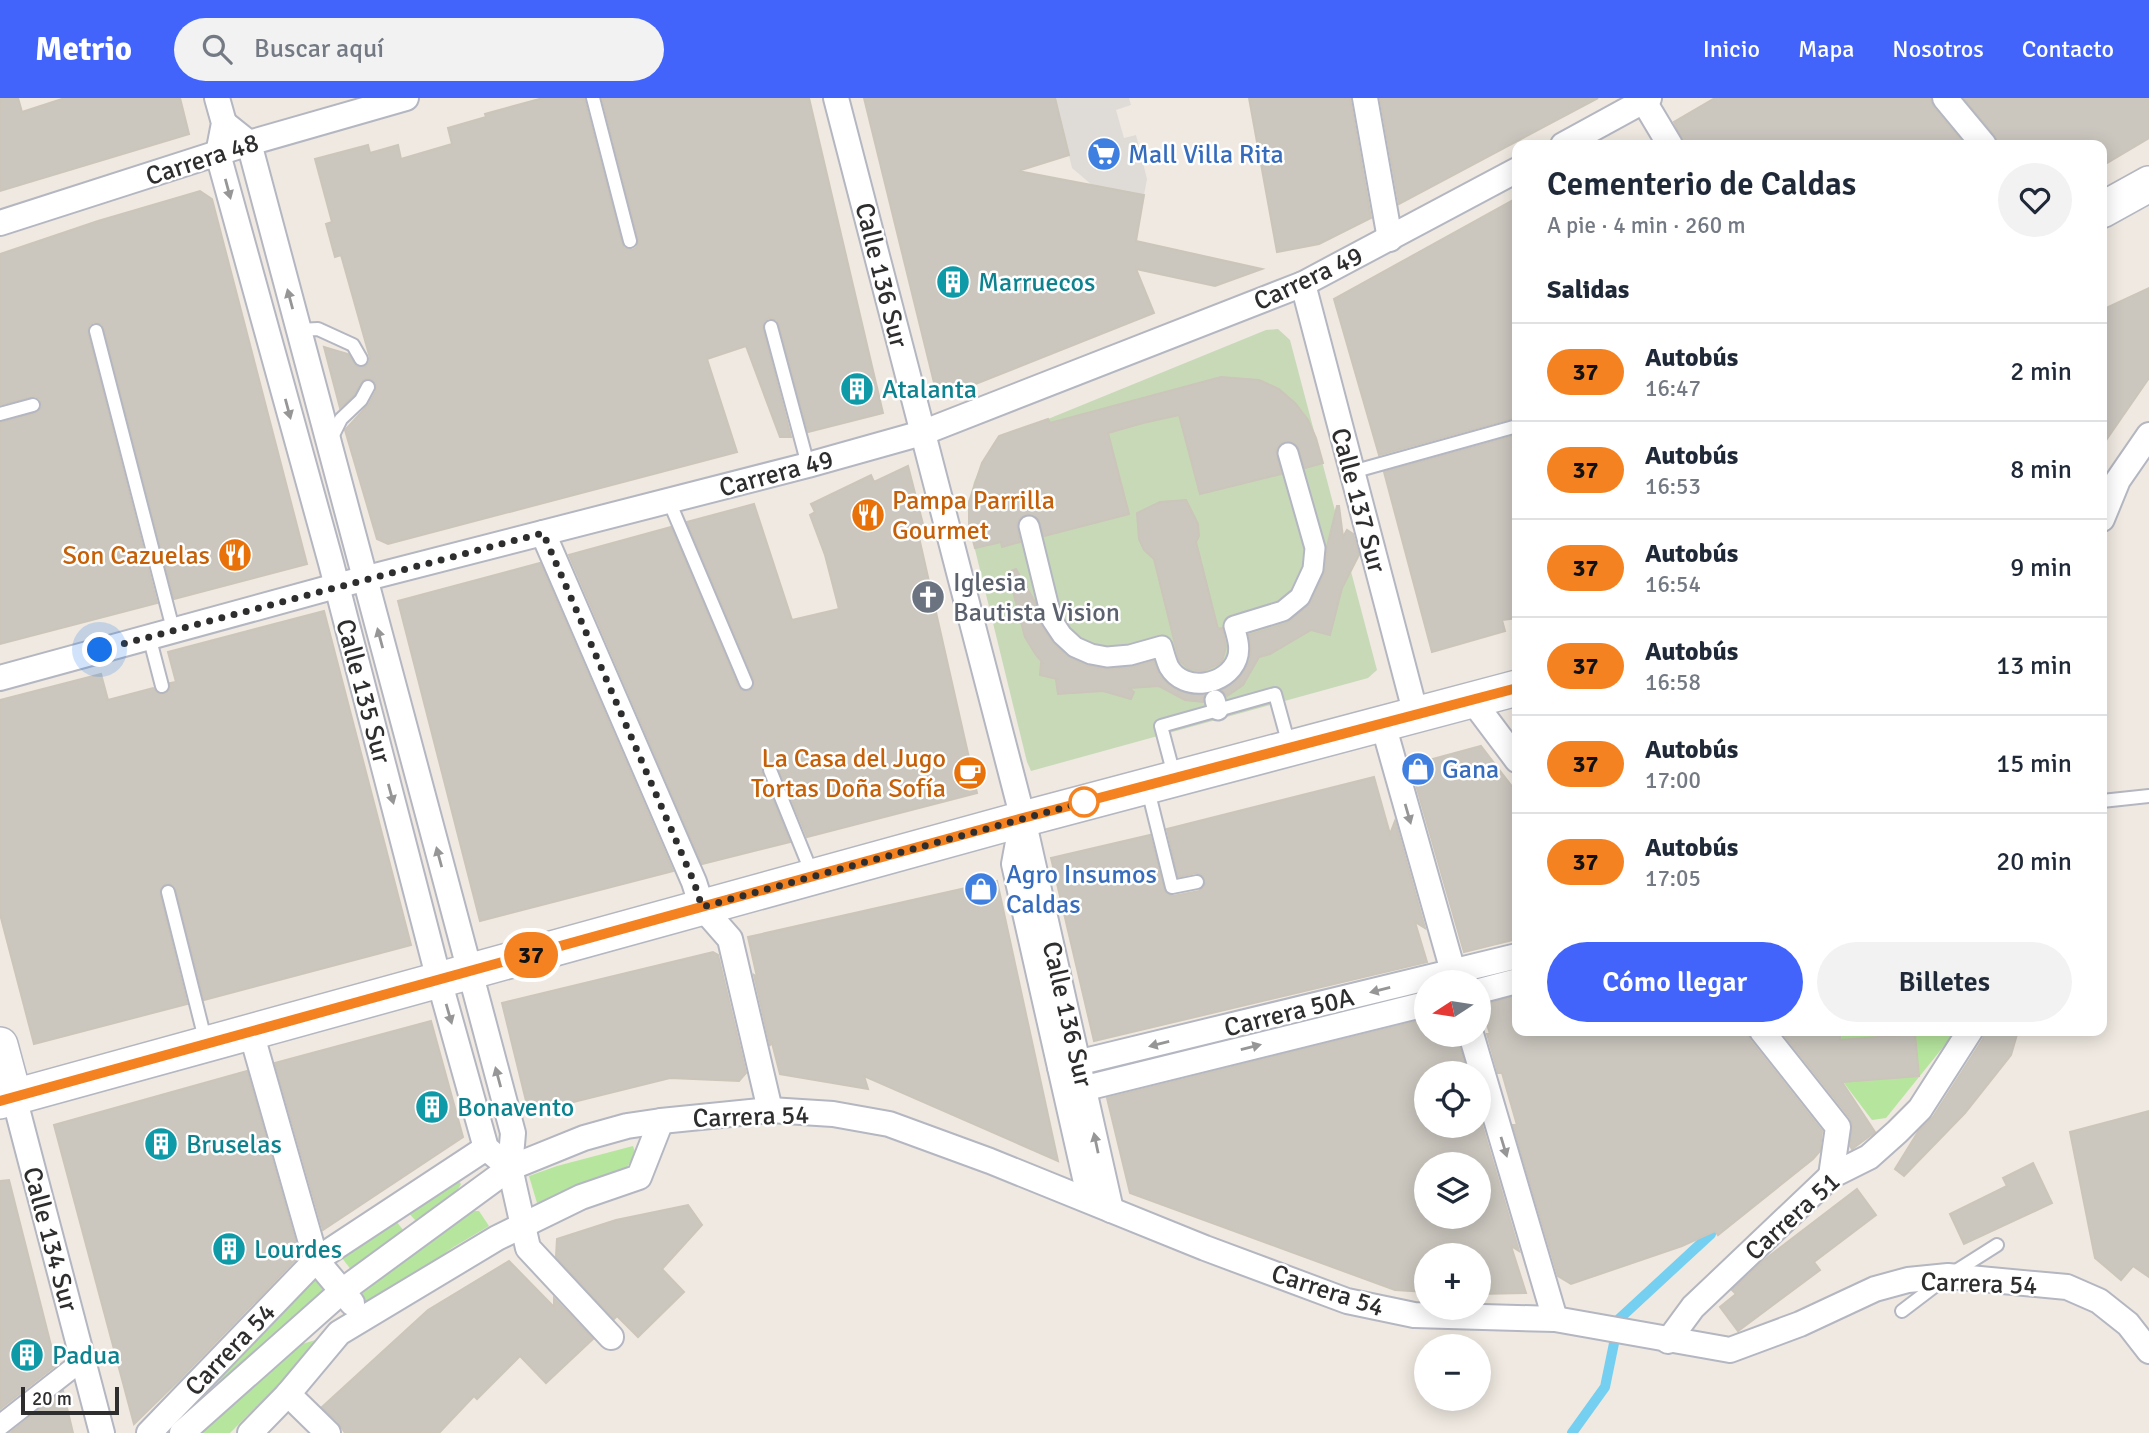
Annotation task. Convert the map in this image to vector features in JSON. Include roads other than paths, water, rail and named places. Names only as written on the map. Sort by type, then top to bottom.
[{"type":"main road","points":[[2107,207],[2149,184]]},
{"type":"main road","points":[[7,1099],[1023,818],[1512,689]]},
{"type":"main road","name":"Calle 134 Sur","points":[[0,1045],[7,1099]]},
{"type":"street","name":"Calle 135 Sur","points":[[217,98],[224,123],[218,153],[336,586],[454,976],[513,1133],[510,1168],[528,1248],[611,1337]]},
{"type":"street","name":"Carrera 48","points":[[0,223],[248,143],[354,105],[406,98]]},
{"type":"street","name":"Calle 136 Sur","points":[[836,98],[1023,818],[1069,1065],[1100,1205]]},
{"type":"street","points":[[1365,98],[1390,239]]},
{"type":"street","points":[[1945,98],[1980,140]]},
{"type":"street","points":[[1572,140],[1645,99],[1667,140]]},
{"type":"street","points":[[224,123],[248,143]]},
{"type":"street","name":"Calle 135 Sur","points":[[248,143],[330,441],[364,579],[454,976],[486,1148]]},
{"type":"street","name":"Carrera 49","points":[[0,678],[173,629],[922,433],[1303,284],[1512,173]]},
{"type":"street","name":"Calle 137 Sur","points":[[1303,284],[1416,715]]},
{"type":"street","points":[[2107,507],[2118,480],[2149,435]]},
{"type":"street","points":[[1029,526],[1052,620],[1069,641],[1091,654],[1107,657],[1118,657],[1162,646],[1169,668],[1178,677],[1200,684],[1214,696],[1222,678],[1232,669],[1237,658],[1239,647],[1234,626],[1283,611],[1300,597],[1313,569],[1315,548],[1288,453]]},
{"type":"street","points":[[543,533],[702,907],[730,939],[770,1110]]},
{"type":"street","points":[[1472,700],[1512,754]]},
{"type":"street","points":[[1382,724],[1452,970]]},
{"type":"street","name":"Carrera 50A","points":[[1475,970],[1512,958]]},
{"type":"street","points":[[1491,988],[1512,982]]},
{"type":"street","name":"Carrera 50A","points":[[1069,1065],[1414,986]]},
{"type":"street","name":"Carrera 50A","points":[[1075,1090],[1414,1007]]},
{"type":"street","points":[[251,1032],[316,1260],[365,1318]]},
{"type":"street","points":[[1766,1036],[1838,1126],[1831,1176]]},
{"type":"street","name":"Carrera 51","points":[[1668,1341],[1693,1307],[1831,1176],[1868,1157],[1920,1109],[1967,1036]]},
{"type":"street","points":[[1475,1047],[1555,1319]]},
{"type":"street","name":"Calle 134 Sur","points":[[7,1099],[102,1433]]},
{"type":"street","name":"Carrera 54","points":[[182,1433],[342,1291],[510,1168],[584,1138],[627,1126],[770,1110],[833,1114],[889,1124],[1347,1301],[1414,1315],[1555,1319],[1633,1335],[1730,1350],[1800,1324],[1875,1289],[1908,1280],[1948,1276],[2067,1287],[2099,1301],[2129,1324],[2149,1351]]},
{"type":"street","name":"Carrera 54","points":[[250,1433],[288,1394],[339,1334],[523,1225],[581,1197],[639,1177],[661,1121]]},
{"type":"street","points":[[486,1148],[510,1168]]},
{"type":"street","name":"Carrera 54","points":[[149,1433],[316,1260],[486,1148]]},
{"type":"street","points":[[0,1425],[83,1360]]},
{"type":"street","points":[[288,1394],[328,1433]]},
{"type":"lane","points":[[593,98],[630,241]]},
{"type":"lane","points":[[771,327],[808,465]]},
{"type":"lane","points":[[298,330],[318,329],[353,345],[361,359]]},
{"type":"lane","points":[[96,331],[173,629]]},
{"type":"lane","points":[[330,441],[341,419],[361,400],[368,387]]},
{"type":"lane","points":[[0,414],[33,405]]},
{"type":"lane","points":[[1352,472],[1512,427]]},
{"type":"lane","points":[[669,501],[746,683]]},
{"type":"lane","points":[[149,636],[162,686]]},
{"type":"lane","points":[[1196,882],[1172,887],[1161,783],[1161,726],[1214,696],[1275,694],[1290,749]]},
{"type":"lane","points":[[771,770],[813,876]]},
{"type":"lane","points":[[2107,800],[2149,796]]},
{"type":"lane","points":[[168,892],[206,1044]]},
{"type":"lane","points":[[1902,1311],[1948,1276],[1997,1245]]},
{"type":"waterway","points":[[1572,1433],[1605,1387],[1619,1319],[1711,1234],[1712,1222]]},
{"type":"place","name":"Mall Villa Rita","points":[[1104,154]]},
{"type":"place","name":"Marruecos","points":[[953,282]]},
{"type":"place","name":"Atalanta","points":[[857,389]]},
{"type":"place","name":"Pampa Parrilla Gourmet","points":[[868,515]]},
{"type":"place","name":"Son Cazuelas","points":[[235,555]]},
{"type":"place","name":"Iglesia Bautista Vision","points":[[928,597]]},
{"type":"place","name":"Gana","points":[[1418,769]]},
{"type":"place","name":"La Casa del Jugo Tortas Doña Sofía","points":[[970,773]]},
{"type":"place","name":"Agro Insumos Caldas","points":[[981,889]]},
{"type":"place","name":"Bonavento","points":[[432,1107]]},
{"type":"place","name":"Bruselas","points":[[161,1144]]},
{"type":"place","name":"Lourdes","points":[[229,1249]]},
{"type":"place","name":"Padua","points":[[27,1355]]}]
